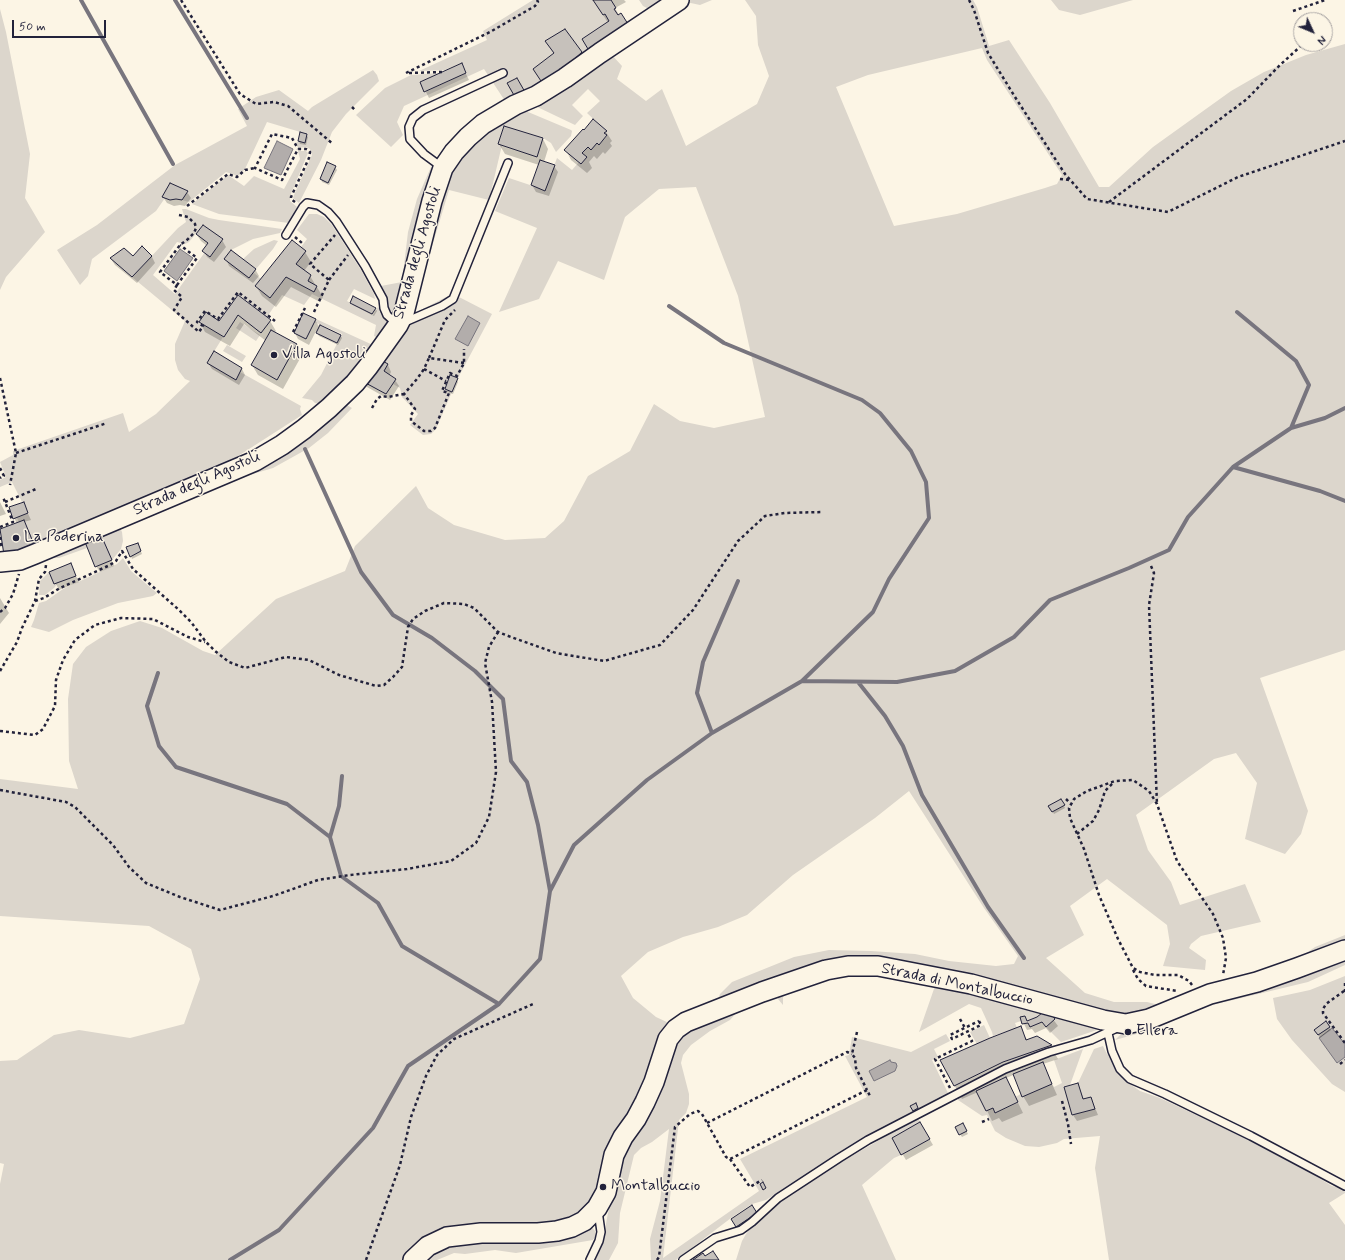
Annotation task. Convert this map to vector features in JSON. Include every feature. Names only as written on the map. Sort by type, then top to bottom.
[{"type":"street","name":"Strada degli Agostoli","points":[[0,562],[20,560],[255,461],[282,445],[322,415],[368,367],[398,325],[404,313],[432,200],[443,168],[454,152],[483,124],[509,108],[536,96],[565,78],[600,52],[679,0]]},
{"type":"street","name":"Strada di Montalbuccio","points":[[413,1260],[428,1246],[447,1237],[481,1233],[538,1233],[557,1231],[584,1221],[597,1208],[606,1192],[614,1155],[622,1137],[636,1119],[645,1102],[654,1082],[668,1039],[676,1029],[686,1022],[700,1016],[762,992],[826,970],[848,966],[878,966],[971,984],[1103,1020],[1126,1024],[1149,1019],[1190,995],[1221,991],[1270,977],[1345,950]]},
{"type":"lane","points":[[443,168],[424,154],[410,139],[409,127],[413,118],[423,110],[503,73]]},
{"type":"lane","points":[[286,235],[307,203],[318,205],[328,212],[365,266],[383,299],[384,308],[388,315],[398,325],[442,306],[453,299],[508,163]]},
{"type":"lane","points":[[684,1260],[715,1238],[741,1230],[778,1198],[868,1140],[1015,1065],[1108,1033],[1126,1024]]},
{"type":"lane","points":[[1108,1033],[1112,1051],[1120,1069],[1130,1079],[1165,1094],[1251,1136],[1345,1186]]},
{"type":"lane","points":[[590,1260],[601,1232],[597,1208]]},
{"type":"path","points":[[181,0],[240,94],[256,104],[274,102],[288,106],[333,144]]},
{"type":"path","points":[[442,72],[406,73],[490,32],[535,6],[538,2],[537,0]]},
{"type":"path","points":[[969,0],[974,10],[988,53],[1070,180],[1087,199],[1168,212],[1238,177],[1345,141]]},
{"type":"path","points":[[1293,11],[1325,0]]},
{"type":"path","points":[[1108,202],[1248,99],[1294,52]]},
{"type":"path","points":[[352,107],[356,111]]},
{"type":"path","points":[[255,168],[272,134],[292,138],[298,149]]},
{"type":"path","points":[[187,206],[228,174],[237,177],[245,170],[255,168],[282,180],[298,149]]},
{"type":"path","points":[[298,149],[306,149],[310,152],[291,197],[293,201],[298,204]]},
{"type":"path","points":[[1060,179],[1070,180]]},
{"type":"path","points":[[178,285],[160,272],[180,245],[194,233],[196,224],[188,217],[179,215]]},
{"type":"path","points":[[330,280],[310,264],[340,228]]},
{"type":"path","points":[[180,245],[197,258],[174,290],[182,297],[174,310],[199,332],[203,326],[198,322],[205,311],[218,319],[238,292],[275,321]]},
{"type":"path","points":[[314,312],[330,280],[353,248]]},
{"type":"path","points":[[293,332],[305,308]]},
{"type":"path","points":[[372,408],[377,399],[381,396],[388,397],[404,394],[417,379],[424,369],[445,320],[455,310]]},
{"type":"path","points":[[404,394],[415,409],[411,415],[411,421],[424,431],[431,431],[435,428],[449,393],[442,391],[446,381],[450,373],[457,376],[464,363],[464,349]]},
{"type":"path","points":[[428,358],[464,363]]},
{"type":"path","points":[[424,369],[446,381]]},
{"type":"path","points":[[0,378],[16,453],[10,485]]},
{"type":"path","points":[[16,453],[107,423]]},
{"type":"path","points":[[0,468],[4,476],[0,478]]},
{"type":"path","points":[[5,502],[36,489]]},
{"type":"path","points":[[0,527],[13,522],[3,496]]},
{"type":"path","points":[[36,600],[44,598],[60,588],[110,565],[116,561],[122,551],[133,569],[191,622],[206,642],[229,662],[245,668],[286,657],[309,660],[339,675],[376,686],[384,685],[402,667],[408,627],[413,619],[425,611],[444,603],[464,604],[474,608],[498,632],[556,653],[604,661],[660,645],[693,610],[738,541],[766,516],[785,513],[822,512]]},
{"type":"path","points":[[0,537],[0,545]]},
{"type":"path","points":[[0,612],[5,608],[13,594],[18,578],[20,560]]},
{"type":"path","points":[[0,671],[17,642],[22,628],[36,600],[39,579],[45,572],[47,563]]},
{"type":"path","points":[[1150,566],[1154,573],[1149,605],[1157,804]]},
{"type":"path","points":[[0,731],[35,735],[43,729],[55,706],[56,680],[63,660],[75,640],[95,625],[121,618],[153,619],[188,637],[206,642]]},
{"type":"path","points":[[0,790],[66,802],[75,807],[108,840],[129,867],[146,883],[180,897],[220,910],[273,896],[318,880],[407,869],[451,861],[476,843],[489,817],[496,772],[492,702],[486,663],[489,647],[498,632]]},
{"type":"path","points":[[1133,968],[1140,972],[1155,975],[1178,975],[1189,981],[1198,991],[1190,995],[1146,986],[1138,979],[1118,939],[1099,895],[1070,818],[1069,808],[1074,799],[1087,791],[1115,781],[1133,780],[1149,791],[1157,804],[1177,861],[1213,914],[1223,938],[1226,958],[1221,991]]},
{"type":"path","points":[[1077,834],[1093,821],[1099,810],[1105,791],[1115,781]]},
{"type":"path","points":[[1066,799],[1071,804]]},
{"type":"path","points":[[1345,983],[1345,992],[1326,1004],[1323,1010],[1323,1013],[1345,1042]]},
{"type":"path","points":[[366,1260],[400,1165],[411,1118],[426,1076],[438,1055],[454,1039],[533,1004]]},
{"type":"path","points":[[960,1019],[965,1028]]},
{"type":"path","points":[[979,1020],[981,1025],[967,1032],[952,1039],[950,1035],[979,1020]]},
{"type":"path","points":[[852,1054],[857,1032]]},
{"type":"path","points":[[955,1095],[935,1060],[972,1041],[967,1032]]},
{"type":"path","points":[[707,1123],[847,1052],[852,1054],[855,1058],[856,1068],[870,1096]]},
{"type":"path","points":[[1340,1064],[1345,1060]]},
{"type":"path","points":[[730,1159],[867,1090]]},
{"type":"path","points":[[1062,1101],[1071,1144]]},
{"type":"path","points":[[657,1260],[659,1257],[675,1127],[690,1114],[698,1111],[702,1114],[726,1157],[730,1159],[750,1187],[762,1180]]},
{"type":"path","points":[[982,1122],[989,1119]]},
{"type":"shaded area","points":[[533,0],[593,0],[609,21],[582,39],[588,49],[582,52],[565,29],[546,41],[554,53],[533,69],[543,84],[525,92],[517,78],[507,83],[515,97],[507,104],[484,69],[404,106],[397,122],[403,135],[391,147],[356,115],[385,88],[411,75],[439,73],[420,82],[425,92],[466,73],[462,63],[445,70],[419,71],[487,40],[483,31]]},
{"type":"shaded area","points":[[639,0],[665,0],[649,9],[643,6]]},
{"type":"shaded area","points":[[689,0],[712,0],[700,5],[686,2]]},
{"type":"shaded area","points":[[745,0],[973,0],[977,7],[989,46],[1009,40],[1050,103],[1099,187],[1109,187],[1153,147],[1231,91],[1264,72],[1306,55],[1317,52],[1333,52],[1333,47],[1345,44],[1345,650],[1260,678],[1308,811],[1301,834],[1285,854],[1245,839],[1257,783],[1236,753],[1214,759],[1136,815],[1148,850],[1171,882],[1180,905],[1245,884],[1261,922],[1201,936],[1191,944],[1189,948],[1206,960],[1205,970],[1163,966],[1170,944],[1167,925],[1107,879],[1070,906],[1084,935],[1046,958],[1085,993],[1114,1002],[1147,1002],[1159,1005],[1150,1011],[1126,1015],[1112,1014],[891,962],[717,1002],[720,994],[732,982],[794,957],[829,950],[915,954],[949,961],[996,966],[1014,964],[1018,956],[984,908],[909,791],[875,818],[793,875],[747,915],[718,927],[683,937],[648,952],[621,976],[633,998],[656,1017],[671,1024],[646,1090],[602,1187],[578,1216],[562,1223],[464,1226],[404,1257],[402,1260],[0,1260],[0,1184],[4,1164],[0,1163],[0,1061],[17,1060],[54,1035],[79,1030],[130,1038],[184,1024],[200,979],[191,949],[149,926],[0,916],[0,779],[78,789],[69,761],[68,699],[73,664],[86,647],[111,631],[140,621],[162,628],[203,651],[215,655],[276,599],[345,571],[355,546],[416,486],[428,508],[454,525],[505,540],[545,538],[564,521],[588,476],[630,451],[654,404],[680,421],[714,428],[765,417],[738,296],[696,187],[659,189],[625,217],[604,280],[558,261],[539,299],[499,312],[537,228],[495,211],[509,178],[545,190],[557,158],[572,170],[579,162],[587,157],[582,153],[588,147],[597,143],[599,145],[607,136],[604,133],[606,131],[587,113],[600,101],[588,89],[572,105],[583,116],[575,125],[531,104],[611,54],[622,66],[617,79],[646,101],[662,89],[686,146],[757,104],[769,76],[758,45],[756,16]],"holes":[[[982,48],[987,60],[1062,175],[1057,184],[957,214],[894,226],[836,87],[868,75]],[[1061,799],[1065,805],[1052,812],[1049,806]]]},
{"type":"shaded area","points":[[1051,0],[1133,0],[1080,15],[1059,10]]},
{"type":"shaded area","points":[[0,9],[6,32],[30,154],[25,198],[45,232],[6,277],[0,290]]},
{"type":"shaded area","points":[[373,70],[379,81],[346,114],[332,132],[321,160],[299,203],[293,198],[312,155],[310,149],[306,147],[298,148],[296,143],[298,141],[305,143],[307,134],[267,122],[245,169],[238,176],[226,172],[189,202],[182,200],[188,191],[170,184],[165,198],[156,211],[92,259],[88,276],[80,285],[57,250],[97,225],[175,165],[247,126],[238,109],[256,97],[279,90],[308,111],[312,107]]},
{"type":"shaded area","points":[[518,109],[571,130],[571,136],[556,152],[551,143],[543,138],[504,126],[498,144],[502,145],[489,200],[449,190],[413,310],[417,312],[450,296],[440,304],[416,314],[411,313],[409,309],[448,172],[473,140],[501,119]]},
{"type":"shaded area","points":[[277,141],[293,149],[281,175],[264,168]]},
{"type":"shaded area","points":[[298,151],[306,151],[308,153],[290,196],[290,201],[297,207],[289,223],[219,214],[192,204],[228,175],[244,186],[254,176],[284,189],[300,159]]},
{"type":"shaded area","points":[[431,167],[435,174],[394,315],[389,309],[388,302],[381,286],[402,282],[408,232],[417,199]]},
{"type":"shaded area","points":[[182,209],[219,220],[282,229],[280,233],[253,239],[231,250],[261,279],[255,286],[270,298],[286,277],[314,292],[317,286],[308,281],[311,275],[296,264],[301,247],[307,239],[297,230],[309,214],[317,214],[324,217],[332,225],[361,270],[374,294],[375,299],[354,289],[347,301],[373,315],[378,307],[391,324],[380,339],[374,336],[376,325],[312,294],[304,305],[282,295],[267,317],[238,295],[219,321],[206,312],[199,322],[223,337],[207,363],[240,372],[301,406],[300,409],[302,415],[235,458],[35,547],[24,520],[19,522],[17,518],[28,513],[24,502],[22,502],[12,482],[0,487],[0,480],[6,477],[0,462],[13,455],[13,451],[123,413],[129,432],[156,414],[190,381],[185,379],[178,370],[175,360],[175,344],[185,321],[132,277],[178,228],[186,222]],"holes":[[[203,225],[223,240],[211,256],[205,252],[175,294],[153,275],[177,242],[185,244],[189,242]]]},
{"type":"shaded area","points":[[274,240],[278,241],[256,269],[243,259],[254,249]]},
{"type":"shaded area","points":[[180,249],[193,258],[177,281],[164,271]]},
{"type":"shaded area","points":[[459,297],[492,314],[458,378],[450,375],[445,389],[452,392],[436,429],[431,434],[423,435],[410,425],[418,414],[402,397],[400,388],[393,384],[396,379],[384,371],[388,364],[379,359],[408,324],[452,305]]},
{"type":"shaded area","points":[[468,316],[480,323],[468,346],[455,339]]},
{"type":"shaded area","points":[[316,319],[377,348],[321,404],[302,398],[321,375],[342,334],[314,322]]},
{"type":"shaded area","points":[[240,322],[260,335],[256,341],[236,328]]},
{"type":"shaded area","points":[[227,345],[246,356],[242,362],[223,351]]},
{"type":"shaded area","points":[[343,403],[352,408],[328,433],[309,448],[273,468],[246,476],[235,476]]},
{"type":"shaded area","points":[[118,524],[122,532],[123,541],[121,549],[112,560],[85,542],[87,548],[59,558],[42,558]]},
{"type":"shaded area","points":[[123,558],[131,571],[157,593],[153,596],[118,603],[73,620],[49,632],[31,627],[39,603],[46,601],[63,589],[117,564]]},
{"type":"shaded area","points":[[49,572],[54,584],[58,583],[45,595],[39,595],[40,581]]},
{"type":"shaded area","points":[[1345,935],[1345,944],[1295,961],[1315,947]]},
{"type":"shaded area","points":[[1345,955],[1345,965],[1308,982],[1204,1007],[1151,1030],[1115,1040],[1120,1035],[1150,1027],[1178,1013]]},
{"type":"shaded area","points":[[860,971],[972,989],[1031,1004],[1040,1015],[1027,1021],[1025,1016],[1020,1017],[1021,1021],[1015,1023],[1017,1028],[993,1036],[981,1008],[969,1004],[919,1032],[935,986],[880,976],[859,976],[828,979],[786,994],[783,997],[783,1005],[778,999],[778,994],[782,992],[827,976]]},
{"type":"shaded area","points":[[1345,976],[1345,1092],[1332,1084],[1292,1040],[1277,1019],[1273,998],[1310,990]]},
{"type":"shaded area","points":[[739,1010],[730,1020],[710,1031],[691,1045],[683,1055],[681,1063],[689,1094],[689,1104],[686,1113],[679,1120],[663,1258],[759,1191],[740,1159],[867,1097],[845,1056],[849,1055],[852,1037],[911,1052],[946,1034],[950,1041],[934,1049],[938,1057],[932,1060],[948,1093],[945,1096],[870,1134],[766,1200],[752,1204],[676,1260],[651,1260],[650,1239],[660,1201],[669,1129],[652,1142],[641,1148],[634,1155],[620,1213],[618,1243],[609,1260],[594,1260],[603,1241],[610,1204],[617,1184],[623,1155],[671,1046],[689,1030]]},
{"type":"shaded area","points":[[1048,1011],[1100,1029],[1061,1042],[1046,1027],[1055,1019]]},
{"type":"shaded area","points":[[984,1025],[990,1038],[977,1044],[970,1032]]},
{"type":"shaded area","points":[[1332,1028],[1345,1044],[1345,1057],[1337,1063],[1319,1038]]},
{"type":"shaded area","points":[[1103,1046],[1107,1054],[1110,1055],[1117,1071],[1127,1082],[1140,1091],[1160,1098],[1228,1130],[1306,1170],[1332,1186],[1345,1189],[1345,1193],[1329,1203],[1345,1225],[1345,1260],[1109,1260],[1095,1168],[1100,1136],[1064,1139],[1057,1143],[1039,1147],[1025,1146],[1006,1138],[995,1131],[987,1115],[982,1116],[958,1100],[958,1098],[974,1090],[976,1091],[986,1111],[993,1108],[995,1113],[1018,1103],[1015,1097],[1021,1094],[1023,1096],[1052,1084],[1054,1087],[1062,1083],[1054,1060],[1083,1049],[1070,1085],[1064,1087],[1072,1115],[1094,1109],[1083,1099],[1078,1083],[1094,1049]]},
{"type":"shaded area","points":[[890,1060],[891,1062],[896,1063],[897,1066],[895,1071],[874,1081],[869,1071]]},
{"type":"shaded area","points":[[918,1118],[920,1122],[892,1138],[901,1155],[894,1158],[862,1185],[896,1260],[736,1260],[742,1241],[746,1234],[753,1225],[782,1200],[834,1166]]},
{"type":"shaded area","points":[[592,1227],[595,1231],[595,1237],[593,1240],[516,1253],[495,1250],[465,1254],[454,1253],[437,1260],[424,1260],[443,1247],[587,1230]]},
{"type":"building","points":[[593,0],[611,0],[618,15],[621,13],[628,24],[588,49],[582,39],[609,21]]},
{"type":"building","points":[[565,29],[582,52],[564,69],[543,84],[533,69],[554,53],[545,41]]},
{"type":"building","points":[[462,63],[466,73],[424,92],[420,82]]},
{"type":"building","points":[[517,78],[525,92],[515,97],[507,83]]},
{"type":"building","points":[[593,119],[607,131],[604,133],[607,135],[599,145],[597,143],[591,150],[588,147],[582,153],[587,157],[581,164],[564,150]]},
{"type":"building","points":[[504,126],[543,138],[537,157],[498,144]]},
{"type":"building","points":[[300,132],[307,134],[305,143],[298,141]]},
{"type":"building","points":[[540,160],[555,165],[545,191],[531,185]]},
{"type":"building","points":[[327,162],[336,166],[328,183],[320,179]]},
{"type":"building","points":[[170,183],[188,191],[182,200],[170,200],[162,197]]},
{"type":"building","points":[[203,225],[223,239],[210,257],[202,251],[208,243],[196,234]]},
{"type":"building","points":[[292,240],[306,251],[296,264],[311,275],[308,281],[317,286],[314,292],[286,277],[270,298],[255,286]]},
{"type":"building","points":[[142,246],[152,256],[132,277],[110,258],[124,248],[133,256]]},
{"type":"building","points":[[231,250],[256,269],[249,278],[224,259]]},
{"type":"building","points":[[238,295],[271,320],[261,333],[238,315],[224,337],[199,322],[206,312],[219,321]]},
{"type":"building","points":[[353,296],[376,308],[372,314],[350,303]]},
{"type":"building","points":[[303,313],[316,319],[306,339],[294,333]]},
{"type":"building","points":[[320,325],[341,335],[337,343],[316,333]]},
{"type":"building","name":"Villa Agostoli","points":[[271,330],[297,344],[277,380],[251,365]]},
{"type":"building","points":[[214,351],[242,368],[236,380],[207,363]]},
{"type":"building","points":[[379,359],[388,364],[384,371],[396,379],[386,394],[362,381]]},
{"type":"building","points":[[450,375],[458,378],[452,392],[445,389]]},
{"type":"building","points":[[24,502],[28,513],[13,519],[9,507]]},
{"type":"building","name":"La Poderina","points":[[24,520],[35,547],[4,555],[0,529]]},
{"type":"building","points":[[101,535],[112,560],[95,567],[85,542]]},
{"type":"building","points":[[138,543],[141,551],[130,557],[126,547]]},
{"type":"building","points":[[71,563],[76,576],[54,584],[49,572]]},
{"type":"building","points":[[1061,799],[1065,805],[1052,812],[1048,806]]},
{"type":"building","points":[[1047,1009],[1055,1019],[1046,1027],[1042,1022],[1030,1027],[1028,1023],[1022,1024],[1020,1017],[1025,1016],[1027,1021],[1037,1017]]},
{"type":"building","points":[[1326,1021],[1330,1027],[1318,1035],[1314,1030]]},
{"type":"building","points":[[1021,1026],[1026,1040],[1037,1036],[1052,1045],[1003,1062],[954,1086],[940,1060]]},
{"type":"building","points":[[1043,1062],[1052,1084],[1022,1097],[1013,1074]]},
{"type":"building","points":[[1006,1077],[1018,1102],[995,1113],[993,1108],[986,1111],[976,1091]]},
{"type":"building","points":[[1078,1083],[1083,1099],[1091,1097],[1095,1109],[1072,1115],[1064,1087]]},
{"type":"building","points":[[916,1103],[918,1108],[913,1111],[910,1106]]},
{"type":"building","points":[[920,1122],[930,1139],[901,1155],[892,1138]]},
{"type":"building","points":[[963,1123],[967,1131],[959,1135],[955,1127]]},
{"type":"building","points":[[763,1182],[766,1188],[763,1190],[760,1184]]},
{"type":"building","points":[[752,1205],[757,1213],[736,1227],[731,1219]]},
{"type":"building","points":[[713,1251],[719,1260],[693,1260],[703,1253],[705,1256]]},
{"type":"waterway","points":[[81,0],[173,164]]},
{"type":"waterway","points":[[175,0],[247,118]]},
{"type":"waterway","points":[[669,306],[724,343],[862,400],[880,413],[911,451],[926,482],[929,518],[889,579],[873,612],[802,681]]},
{"type":"waterway","points":[[1237,312],[1296,361],[1309,385],[1291,428]]},
{"type":"waterway","points":[[230,1260],[279,1230],[373,1128],[408,1066],[499,1004],[540,959],[550,891],[574,845],[647,780],[712,733],[802,681],[897,682],[955,671],[1014,637],[1050,600],[1169,550],[1188,517],[1233,467],[1291,428],[1325,418],[1345,408]]},
{"type":"waterway","points":[[305,449],[361,572],[393,615],[432,638],[475,671],[503,699],[511,761],[527,782],[538,825],[550,891]]},
{"type":"waterway","points":[[1233,467],[1320,491],[1345,501]]},
{"type":"waterway","points":[[712,733],[697,693],[703,662],[738,581]]},
{"type":"waterway","points":[[158,673],[147,706],[159,746],[176,767],[287,804],[330,837],[341,876],[378,903],[402,946],[499,1004]]},
{"type":"waterway","points":[[858,682],[885,716],[903,746],[922,795],[988,907],[1024,958]]},
{"type":"waterway","points":[[330,837],[339,806],[342,776]]},
{"type":"place","name":"Villa Agostoli","points":[[274,355]]},
{"type":"place","name":"La Poderina","points":[[16,538]]},
{"type":"place","name":"Ellera","points":[[1128,1032]]},
{"type":"place","name":"Montalbuccio","points":[[603,1187]]}]
